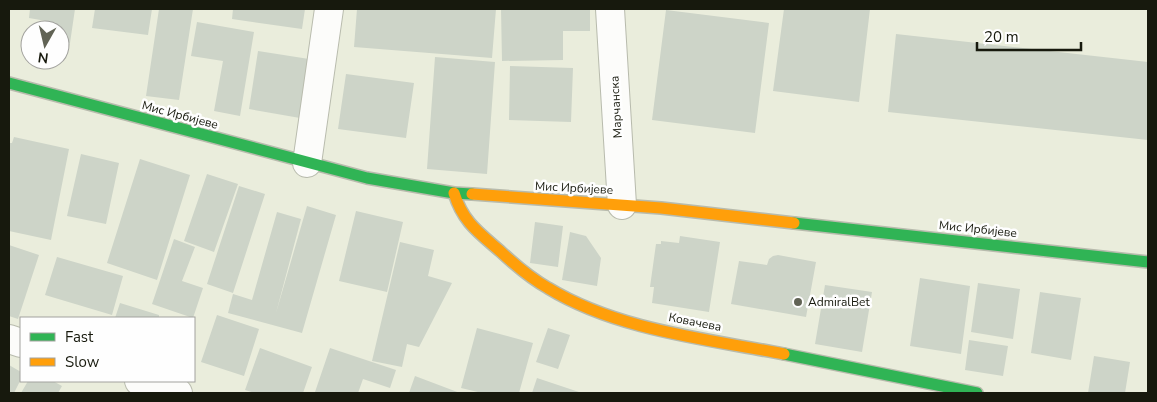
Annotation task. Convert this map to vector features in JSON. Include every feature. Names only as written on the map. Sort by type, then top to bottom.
[{"type":"street","points":[[307,163],[329,9]]},
{"type":"street","name":"Марчанска","points":[[610,9],[622,205]]},
{"type":"street","name":"Мис Ирбијеве","points":[[9,83],[367,178],[454,193],[622,205],[1148,262]]},
{"type":"street","name":"Ковачева","points":[[454,193],[458,210],[466,222],[506,257],[536,281],[566,298],[600,313],[642,326],[977,393]]},
{"type":"street","points":[[142,382],[178,393]]},
{"type":"building","points":[[30,9],[75,9],[70,43],[70,20],[29,18]]},
{"type":"building","points":[[95,9],[152,9],[148,35],[92,28]]},
{"type":"building","points":[[159,9],[193,9],[179,100],[146,96]]},
{"type":"building","points":[[233,9],[305,9],[302,29],[232,19]]},
{"type":"building","points":[[357,9],[496,9],[492,58],[354,47]]},
{"type":"building","points":[[501,9],[590,9],[590,31],[563,31],[563,60],[502,61]]},
{"type":"building","points":[[784,9],[870,9],[859,102],[773,91]]},
{"type":"building","points":[[666,10],[769,23],[755,133],[652,120]]},
{"type":"building","points":[[197,22],[254,32],[240,116],[214,111],[223,61],[191,56]]},
{"type":"building","points":[[896,34],[1148,62],[1148,140],[888,112]]},
{"type":"building","points":[[258,51],[309,59],[300,118],[249,109]]},
{"type":"building","points":[[435,57],[495,62],[487,174],[427,169]]},
{"type":"building","points":[[510,66],[573,68],[571,122],[509,120]]},
{"type":"building","points":[[346,74],[414,83],[406,138],[338,129]]},
{"type":"building","points":[[14,137],[69,149],[51,240],[9,231],[9,143],[12,143]]},
{"type":"building","points":[[81,154],[119,163],[106,224],[67,216]]},
{"type":"building","points":[[140,159],[190,175],[157,280],[107,263]]},
{"type":"building","points":[[207,174],[238,184],[214,252],[184,241]]},
{"type":"building","points":[[239,186],[265,194],[233,293],[207,284]]},
{"type":"building","points":[[307,206],[336,215],[302,333],[228,313],[233,294],[252,300],[277,212],[301,219],[276,313]]},
{"type":"building","points":[[356,211],[403,222],[387,292],[339,281]]},
{"type":"building","points":[[535,222],[563,226],[558,267],[530,263]]},
{"type":"building","points":[[570,232],[586,236],[601,258],[597,286],[562,280]]},
{"type":"building","points":[[680,236],[720,242],[709,312],[652,303],[654,287],[650,287],[656,244],[661,244],[661,241],[679,243]]},
{"type":"building","points":[[174,239],[195,247],[182,281],[203,288],[193,317],[152,304]]},
{"type":"building","points":[[400,242],[434,250],[428,276],[452,283],[419,347],[407,344],[402,367],[372,361]]},
{"type":"building","points":[[9,245],[39,255],[18,319],[9,316]]},
{"type":"building","points":[[778,255],[816,262],[806,317],[731,304],[739,261],[767,265],[769,259]]},
{"type":"building","points":[[57,257],[123,276],[112,315],[45,295]]},
{"type":"building","points":[[920,278],[970,286],[961,354],[910,346]]},
{"type":"building","points":[[978,283],[1020,289],[1013,339],[971,332]]},
{"type":"building","points":[[825,285],[872,292],[862,352],[815,344]]},
{"type":"building","points":[[1040,292],[1081,298],[1071,360],[1031,353]]},
{"type":"building","points":[[120,303],[159,315],[159,317],[115,317]]},
{"type":"building","points":[[217,315],[259,329],[244,376],[201,362]]},
{"type":"building","points":[[477,328],[533,343],[519,393],[482,393],[461,388]]},
{"type":"building","points":[[548,328],[570,335],[558,369],[536,362]]},
{"type":"building","points":[[969,340],[1008,346],[1003,376],[965,370]]},
{"type":"building","points":[[260,348],[312,367],[303,393],[255,393],[245,390]]},
{"type":"building","points":[[330,348],[396,370],[390,388],[363,379],[358,393],[315,392]]},
{"type":"building","points":[[1094,356],[1130,362],[1125,393],[1088,393]]},
{"type":"building","points":[[9,365],[20,371],[20,381],[14,393],[9,393]]},
{"type":"building","points":[[415,376],[460,393],[409,393]]},
{"type":"building","points":[[537,378],[582,393],[532,393]]},
{"type":"building","points":[[27,382],[55,382],[62,386],[58,393],[21,393]]},
{"type":"traffic: fast","points":[[9,83],[367,178],[454,193],[472,194]]},
{"type":"traffic: fast","points":[[794,223],[1148,262]]},
{"type":"traffic: fast","points":[[784,354],[977,393]]},
{"type":"traffic: slow","points":[[454,193],[462,212],[472,226],[485,238],[529,276],[575,302],[603,314],[663,331],[784,354]]},
{"type":"traffic: slow","points":[[472,194],[661,208],[794,223]]},
{"type":"place","name":"AdmiralBet","points":[[798,302]]}]
